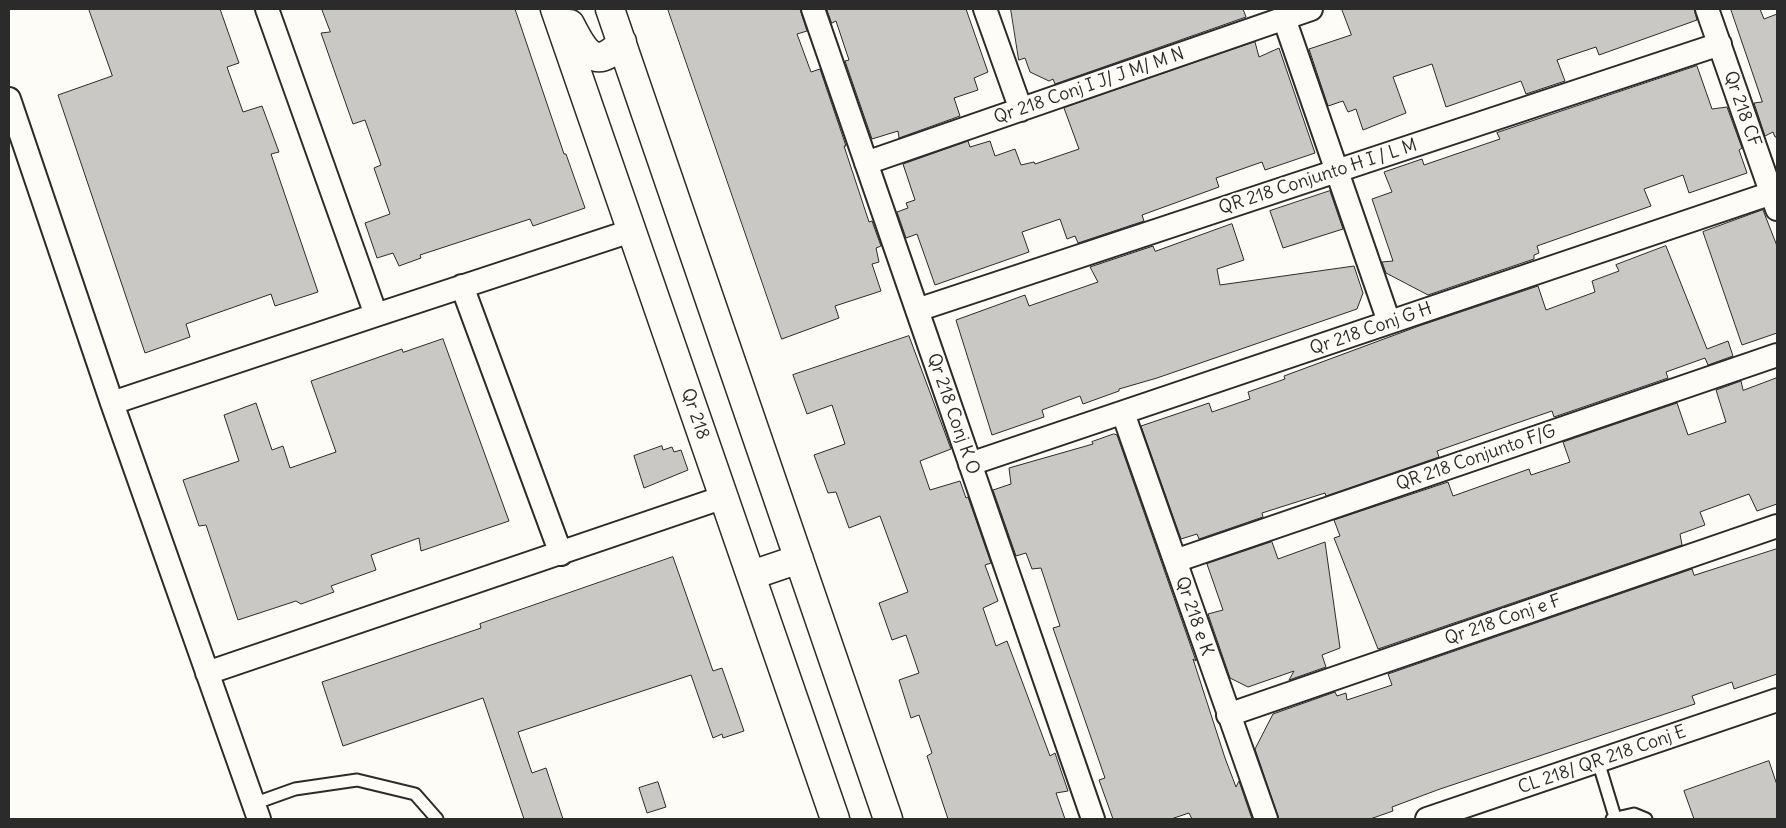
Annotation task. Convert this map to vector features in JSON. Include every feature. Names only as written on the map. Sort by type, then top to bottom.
[{"type":"main road","name":"Qr 218","points":[[555,9],[752,574],[835,819]]},
{"type":"main road","points":[[563,9],[581,46],[588,54],[598,57],[608,55],[622,42]]},
{"type":"main road","points":[[610,9],[888,819]]},
{"type":"main road","points":[[752,574],[799,559]]},
{"type":"street","points":[[268,9],[376,315]]},
{"type":"street","name":"Qr 218 Conj K O","points":[[813,9],[1092,819]]},
{"type":"street","points":[[985,9],[1021,110]]},
{"type":"street","name":"Qr 218 Conj I J/ J M/ M N","points":[[866,163],[1311,9]]},
{"type":"street","name":"Qr 218 CF","points":[[1707,9],[1774,201]]},
{"type":"street","points":[[1284,18],[1389,322]]},
{"type":"street","name":"QR 218 Conjunto H I / L M","points":[[917,310],[1720,44]]},
{"type":"street","points":[[9,98],[112,403],[256,812]]},
{"type":"street","name":"Qr 218 Conj G H","points":[[970,464],[1389,322],[1774,201]]},
{"type":"street","points":[[112,403],[631,231]]},
{"type":"street","points":[[462,286],[561,554]]},
{"type":"street","name":"QR 218 Conjunto F/G","points":[[1174,561],[1777,355]]},
{"type":"street","name":"Qr 218 e K","points":[[1123,413],[1266,819]]},
{"type":"street","points":[[207,673],[724,497]]},
{"type":"street","name":"Qr 218 Conj e F","points":[[1228,714],[1777,526]]},
{"type":"street","name":"CL 218/ QR 218 Conj E","points":[[1427,819],[1777,700]]},
{"type":"lane","points":[[1598,761],[1614,818],[1634,814],[1646,819]]},
{"type":"lane","points":[[256,812],[295,789],[357,780],[415,794],[437,819]]},
{"type":"building","points":[[89,9],[220,9],[239,63],[227,67],[243,112],[262,106],[279,152],[271,154],[318,292],[275,306],[271,294],[186,324],[190,337],[145,353],[58,95],[112,76]]},
{"type":"building","points":[[322,9],[515,9],[564,154],[566,154],[585,208],[533,226],[530,219],[420,255],[421,258],[399,266],[393,253],[377,258],[365,223],[390,214],[374,168],[381,165],[365,120],[353,124],[321,33],[330,32]]},
{"type":"building","points":[[668,9],[800,9],[807,31],[797,34],[811,72],[820,69],[869,222],[872,221],[881,246],[876,248],[879,262],[872,264],[881,291],[835,306],[839,318],[782,339]]},
{"type":"building","points":[[827,9],[966,9],[988,72],[974,78],[978,90],[954,98],[960,116],[899,138],[898,131],[872,139],[845,61],[849,60],[836,21],[832,23]]},
{"type":"building","points":[[1011,9],[1243,9],[1246,17],[1055,84],[1053,79],[1049,81],[1030,72],[1025,58],[1019,60]]},
{"type":"building","points":[[1342,9],[1694,9],[1697,20],[1599,55],[1596,47],[1557,60],[1565,81],[1526,94],[1521,81],[1446,107],[1432,64],[1393,77],[1406,113],[1363,130],[1356,109],[1348,112],[1343,101],[1328,106],[1309,49],[1351,35]]},
{"type":"building","points":[[1731,9],[1760,9],[1764,19],[1777,14],[1777,137],[1775,137],[1773,132],[1765,136],[1754,103],[1762,102]]},
{"type":"building","points":[[1255,42],[1259,57],[1279,48],[1315,153],[1265,170],[1262,162],[1216,178],[1219,187],[1142,215],[1144,221],[1078,243],[1075,236],[1067,239],[1060,219],[1022,232],[1029,252],[935,285],[917,234],[906,238],[897,212],[908,208],[906,203],[915,200],[903,164],[968,141],[970,147],[990,141],[995,156],[1015,149],[1021,165],[1034,162],[1035,164],[1079,149],[1064,108]]},
{"type":"building","points":[[1697,66],[1712,109],[1727,107],[1742,148],[1739,150],[1747,173],[1689,193],[1683,175],[1644,189],[1651,206],[1537,246],[1539,253],[1534,255],[1534,259],[1428,295],[1386,273],[1382,262],[1393,261],[1372,199],[1392,192],[1384,172],[1422,159],[1424,165],[1500,139],[1497,133]]},
{"type":"building","points":[[1330,191],[1343,229],[1283,248],[1270,211]]},
{"type":"building","points":[[1763,210],[1777,246],[1777,333],[1742,345],[1703,232]]},
{"type":"building","points":[[1232,224],[1244,260],[1217,269],[1220,285],[1354,266],[1363,293],[1357,309],[1157,378],[1119,389],[1119,391],[1083,404],[1080,396],[1042,410],[1044,417],[992,435],[956,320],[1025,295],[1029,306],[1098,282],[1090,267],[1153,246],[1155,251]]},
{"type":"building","points":[[1666,246],[1707,349],[1728,341],[1733,356],[1708,365],[1705,358],[1666,372],[1668,378],[1554,417],[1552,411],[1514,424],[1437,451],[1439,457],[1326,496],[1325,493],[1262,513],[1263,517],[1199,539],[1197,534],[1181,539],[1141,426],[1209,403],[1212,412],[1250,399],[1248,392],[1285,379],[1284,376],[1419,326],[1538,286],[1546,310],[1595,292],[1592,281],[1619,271],[1616,265]]},
{"type":"building","points":[[909,336],[951,449],[920,461],[930,490],[960,481],[966,498],[968,497],[991,563],[985,565],[998,601],[983,608],[996,646],[1007,641],[1050,756],[1055,753],[1068,791],[1056,793],[1065,819],[948,819],[927,756],[932,753],[919,715],[911,718],[899,680],[919,673],[906,635],[892,640],[879,603],[908,592],[880,516],[849,528],[836,492],[828,493],[814,455],[845,444],[832,405],[807,414],[793,375]]},
{"type":"building","points":[[443,339],[509,521],[421,551],[419,538],[371,555],[376,570],[331,586],[334,592],[301,604],[296,601],[238,620],[206,525],[199,526],[183,480],[239,461],[224,415],[256,403],[272,450],[283,446],[290,468],[336,452],[311,381],[402,349],[403,352]]},
{"type":"building","points":[[1777,378],[1777,504],[1757,511],[1749,494],[1700,512],[1705,525],[1680,534],[1682,545],[1378,649],[1334,538],[1340,536],[1334,520],[1448,482],[1453,496],[1529,469],[1531,475],[1570,462],[1563,442],[1677,403],[1688,435],[1726,422],[1716,390],[1741,381],[1743,390]]},
{"type":"building","points":[[1114,434],[1117,435],[1196,661],[1193,659],[1225,758],[1236,787],[1239,781],[1252,819],[1192,819],[1189,813],[1171,819],[1113,819],[1099,780],[1105,778],[1053,628],[1060,626],[1041,568],[1032,569],[1026,553],[1016,556],[993,490],[1011,484],[1009,468],[1093,444],[1092,442]]},
{"type":"building","points":[[662,446],[663,450],[672,447],[674,452],[681,450],[688,470],[644,488],[634,456]]},
{"type":"building","points":[[1272,542],[1278,559],[1325,542],[1340,648],[1322,655],[1326,667],[1289,680],[1294,671],[1248,687],[1230,678],[1208,614],[1223,610],[1207,564]]},
{"type":"building","points":[[1777,549],[1777,674],[1734,689],[1732,682],[1692,696],[1695,704],[1440,789],[1392,807],[1393,811],[1370,819],[1279,819],[1255,749],[1273,714],[1335,692],[1337,696],[1346,693],[1347,700],[1392,685],[1388,674],[1692,569],[1694,575]]},
{"type":"building","points":[[673,557],[713,671],[722,668],[744,731],[723,738],[722,734],[713,738],[691,675],[518,732],[532,773],[546,768],[563,819],[524,819],[483,698],[343,746],[322,682],[481,628],[480,624]]},
{"type":"building","points":[[1769,761],[1777,785],[1777,819],[1694,819],[1684,791]]},
{"type":"building","points":[[658,782],[666,807],[647,813],[639,788]]}]
